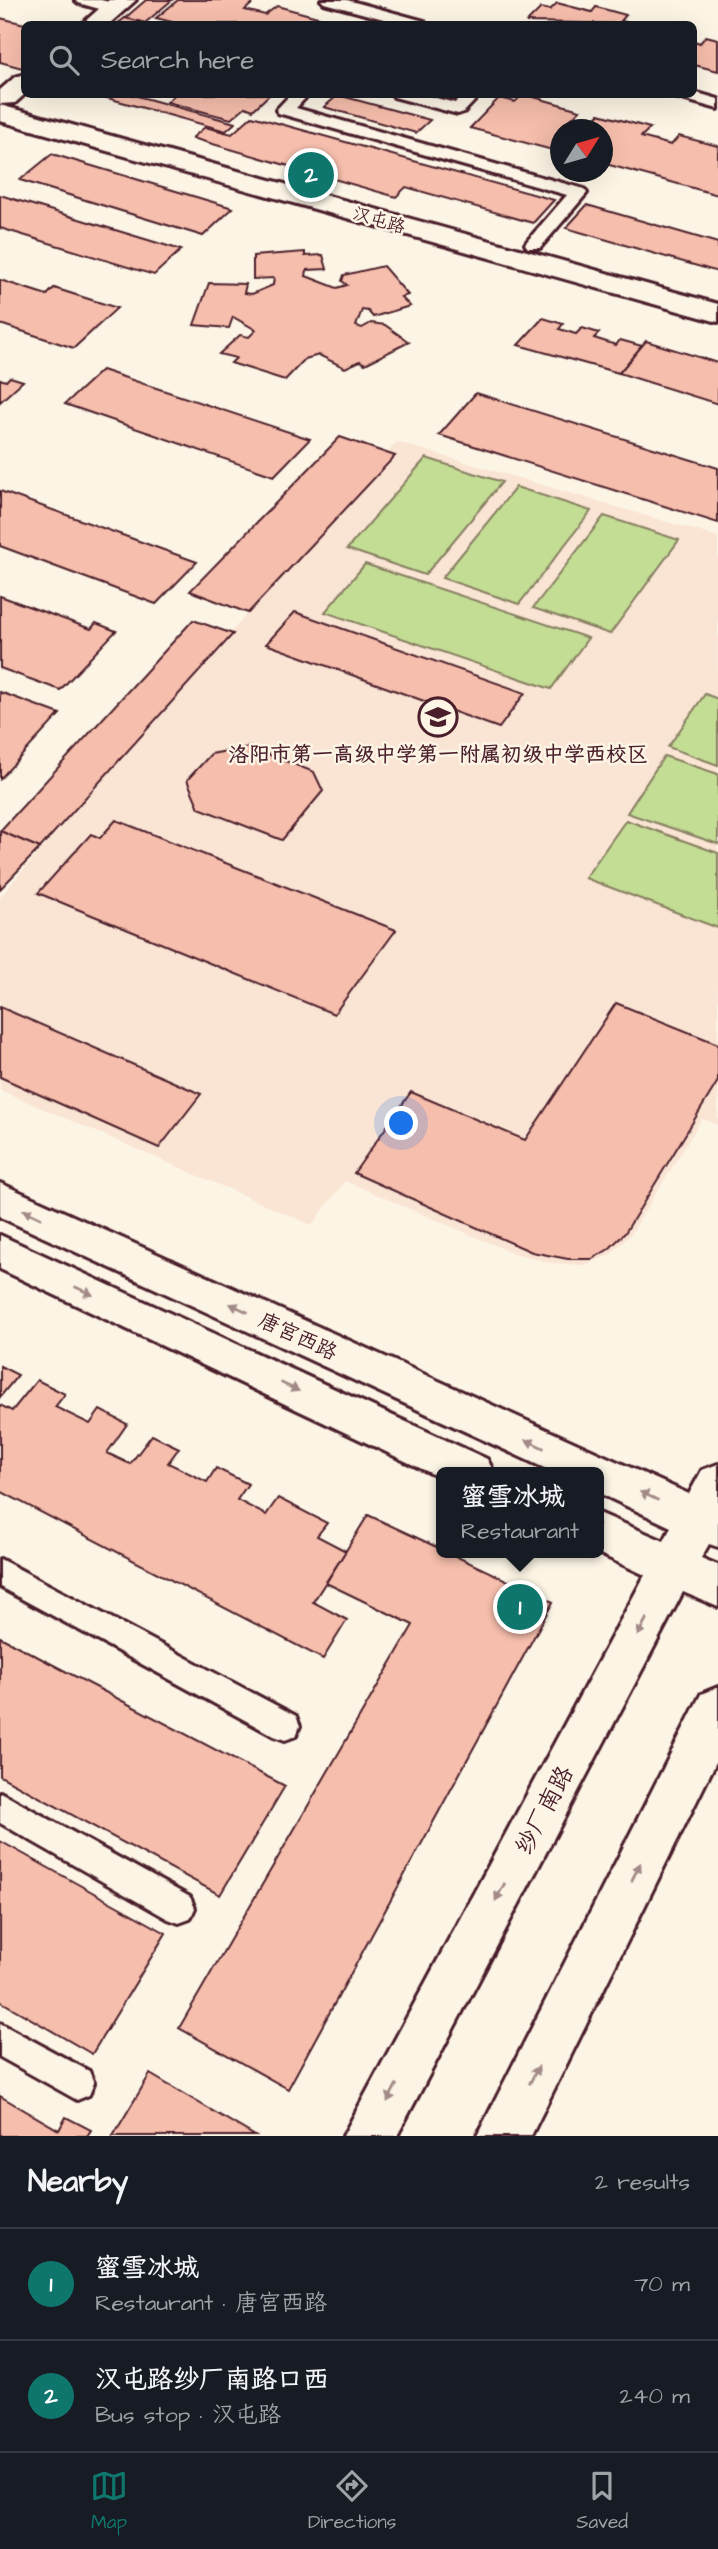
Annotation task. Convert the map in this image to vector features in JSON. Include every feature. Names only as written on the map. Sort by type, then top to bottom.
[{"type":"street","points":[[98,21],[119,4]]},
{"type":"street","name":"汉屯路","points":[[8,97],[718,293]]},
{"type":"street","name":"汉屯路","points":[[8,97],[718,313]]},
{"type":"street","name":"唐宫西路","points":[[0,1199],[585,1467]]},
{"type":"street","points":[[0,1251],[461,1467]]},
{"type":"street","name":"唐宫西路","points":[[604,1475],[712,1510]]},
{"type":"street","name":"纱厂南路","points":[[369,2136],[674,1567],[712,1510]]},
{"type":"street","points":[[604,1534],[718,1587]]},
{"type":"street","points":[[503,2136],[718,1709]]},
{"type":"lane","points":[[83,0],[119,4]]},
{"type":"lane","points":[[329,0],[407,21]]},
{"type":"lane","points":[[297,98],[284,110],[578,193],[534,244]]},
{"type":"lane","points":[[415,98],[458,109],[469,98]]},
{"type":"lane","points":[[696,98],[718,104]]},
{"type":"lane","points":[[0,1572],[285,1726]]},
{"type":"lane","points":[[0,1807],[179,1908]]},
{"type":"lane","points":[[0,2039],[77,2083]]},
{"type":"shaded area","name":"洛阳市第一高级中学第一附属初级中学西校区","points":[[397,442],[718,537],[718,1125],[702,1119],[631,1234],[610,1255],[585,1265],[551,1263],[513,1253],[345,1181],[312,1225],[0,1090],[0,897]]},
{"type":"green space","points":[[426,458],[502,482],[425,575],[347,549]]},
{"type":"green space","points":[[516,487],[591,511],[519,604],[442,578]]},
{"type":"green space","points":[[604,516],[679,540],[610,634],[533,608]]},
{"type":"green space","points":[[365,564],[588,638],[551,689],[325,612]]},
{"type":"green space","points":[[705,694],[718,699],[718,765],[668,747]]},
{"type":"green space","points":[[664,756],[718,774],[718,844],[627,813]]},
{"type":"green space","points":[[626,820],[718,853],[718,928],[585,878]]},
{"type":"building","points":[[146,0],[172,0],[147,21],[125,18]]},
{"type":"building","points":[[178,0],[248,0],[254,2],[245,10],[265,15],[277,6],[325,19],[168,21],[156,18]]},
{"type":"building","points":[[557,3],[592,12],[596,7],[626,15],[621,21],[528,21],[541,8],[550,10]]},
{"type":"building","points":[[0,18],[21,23],[21,68],[0,62]]},
{"type":"building","points":[[706,36],[718,39],[718,71],[697,66],[697,42],[700,43]]},
{"type":"building","points":[[107,98],[144,98],[235,123],[226,131]]},
{"type":"building","points":[[171,98],[266,98],[253,110],[245,107],[231,119],[167,102]]},
{"type":"building","points":[[334,98],[349,98],[430,120],[416,133],[324,107]]},
{"type":"building","points":[[499,98],[515,102],[519,98],[537,98],[580,110],[572,118],[576,119],[550,119],[550,149],[470,128]]},
{"type":"building","points":[[599,114],[650,128],[641,137],[671,145],[679,136],[718,146],[718,195],[613,166],[613,119],[595,119]]},
{"type":"building","points":[[252,116],[554,200],[533,223],[406,187],[396,197],[192,138],[205,127],[232,134]]},
{"type":"building","points":[[52,154],[233,208],[203,236],[20,180]]},
{"type":"building","points":[[0,195],[181,250],[154,275],[0,228]]},
{"type":"building","points":[[587,205],[718,243],[718,272],[566,228]]},
{"type":"building","points":[[305,252],[305,256],[323,255],[327,269],[307,270],[306,276],[337,288],[347,285],[342,281],[344,275],[383,266],[408,295],[401,297],[410,306],[373,317],[368,311],[362,310],[356,326],[362,328],[371,323],[385,325],[409,342],[365,364],[360,361],[345,368],[319,355],[305,359],[285,380],[231,363],[236,358],[219,354],[240,335],[249,337],[256,330],[233,317],[229,328],[194,325],[209,283],[246,284],[244,293],[252,294],[273,285],[274,278],[253,279],[253,256]]},
{"type":"building","points":[[0,280],[47,295],[54,288],[117,308],[74,348],[0,324]]},
{"type":"building","points":[[543,318],[563,324],[559,329],[576,334],[582,328],[599,333],[594,338],[616,345],[620,340],[642,346],[619,373],[518,345]]},
{"type":"building","points":[[646,341],[718,363],[718,404],[619,373]]},
{"type":"building","points":[[102,370],[310,439],[274,476],[65,404]]},
{"type":"building","points":[[10,377],[23,381],[0,402],[0,379],[6,381]]},
{"type":"building","points":[[476,393],[718,468],[718,523],[439,435]]},
{"type":"building","points":[[340,437],[395,456],[248,613],[190,591]]},
{"type":"building","points":[[0,491],[197,562],[156,604],[0,546]]},
{"type":"building","points":[[0,596],[91,629],[96,623],[116,631],[60,690],[0,668]]},
{"type":"building","points":[[295,612],[525,693],[499,728],[266,644]]},
{"type":"building","points":[[193,620],[233,634],[40,848],[0,831]]},
{"type":"building","points":[[0,692],[60,714],[0,779]]},
{"type":"building","points":[[249,747],[314,772],[323,791],[282,840],[199,808],[187,780],[211,754]]},
{"type":"building","points":[[116,820],[396,930],[334,1014],[38,893],[91,834],[100,838]]},
{"type":"building","points":[[0,831],[40,848],[0,889]]},
{"type":"building","points":[[616,1003],[718,1044],[718,1081],[625,1233],[609,1249],[592,1259],[568,1259],[532,1252],[354,1173],[411,1092],[525,1140]]},
{"type":"building","points":[[0,1007],[201,1094],[159,1148],[0,1077]]},
{"type":"building","points":[[0,1366],[18,1375],[0,1397]]},
{"type":"building","points":[[37,1380],[65,1394],[55,1407],[90,1424],[100,1410],[127,1424],[107,1453],[130,1464],[152,1435],[179,1448],[168,1463],[207,1482],[216,1468],[248,1484],[237,1500],[266,1515],[278,1498],[327,1523],[317,1536],[346,1551],[313,1602],[347,1620],[323,1659],[0,1491],[0,1405],[12,1411]]},
{"type":"building","points":[[368,1515],[436,1547],[436,1558],[460,1558],[553,1602],[288,2089],[179,2028],[413,1625],[326,1583]]},
{"type":"building","points":[[0,1637],[285,1786],[220,1895],[0,1776]]},
{"type":"building","points":[[0,1841],[166,1933],[92,2054],[0,2001]]},
{"type":"building","points":[[150,2074],[255,2136],[113,2136]]},
{"type":"building","points":[[0,2096],[59,2130],[66,2117],[91,2130],[87,2136],[0,2136]]},
{"type":"place","name":"汉屯路纱厂南路口西","points":[[311,175]]},
{"type":"place","name":"洛阳市第一高级中学第一附属初级中学西校区","points":[[438,717]]},
{"type":"place","name":"蜜雪冰城","points":[[520,1607]]}]
